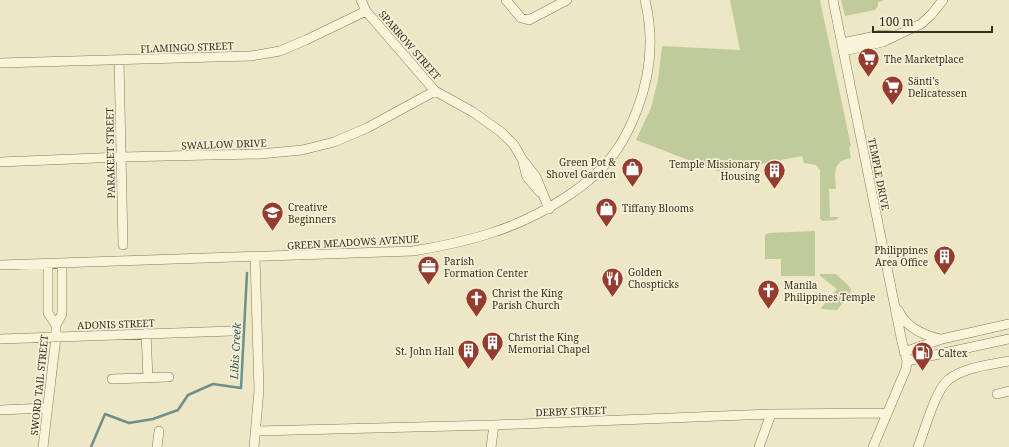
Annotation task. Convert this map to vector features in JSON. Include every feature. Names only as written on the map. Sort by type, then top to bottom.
[{"type":"street","name":"SPARROW STREET","points":[[361,0],[366,11],[435,91],[473,112],[501,132],[514,145],[522,159],[527,177],[542,194],[549,209]]},
{"type":"street","points":[[506,0],[521,18],[529,20],[567,0]]},
{"type":"street","name":"GREEN MEADOWS AVENUE","points":[[0,265],[413,251],[448,246],[495,233],[549,209],[584,186],[598,173],[618,148],[632,123],[643,96],[649,70],[651,42],[648,13],[644,0]]},
{"type":"street","name":"TEMPLE DRIVE","points":[[833,0],[907,362]]},
{"type":"street","points":[[843,47],[875,40],[881,35],[896,36],[921,24],[943,0]]},
{"type":"street","name":"FLAMINGO STREET","points":[[0,63],[251,56],[280,51],[366,11]]},
{"type":"street","name":"PARAKEET STREET","points":[[119,60],[124,245]]},
{"type":"street","name":"SWALLOW DRIVE","points":[[0,162],[121,157],[260,154],[302,150],[334,142],[368,128],[435,91]]},
{"type":"street","points":[[254,447],[258,390],[255,257]]},
{"type":"street","name":"SWORD TAIL STREET","points":[[44,447],[56,325],[62,314],[62,263]]},
{"type":"street","name":"SWORD TAIL STREET","points":[[48,264],[48,313],[56,325]]},
{"type":"street","points":[[894,302],[900,315],[914,329],[930,337],[942,339]]},
{"type":"street","points":[[904,352],[942,339],[1009,324]]},
{"type":"street","name":"ADONIS STREET","points":[[0,339],[232,331]]},
{"type":"street","points":[[146,333],[148,378]]},
{"type":"street","points":[[873,447],[906,369],[907,362],[1009,339]]},
{"type":"street","points":[[918,447],[939,392],[947,381],[968,370],[1009,361]]},
{"type":"street","points":[[112,379],[169,377]]},
{"type":"street","points":[[997,394],[1009,391]]},
{"type":"street","points":[[0,410],[48,408]]},
{"type":"street","name":"DERBY STREET","points":[[256,431],[494,425],[771,414],[887,413]]},
{"type":"street","points":[[759,447],[771,414]]},
{"type":"street","points":[[491,447],[494,425]]},
{"type":"street","points":[[157,447],[159,431]]},
{"type":"green space","points":[[730,0],[820,0],[851,146],[849,147],[851,158],[840,162],[836,169],[836,189],[829,189],[830,217],[839,217],[836,220],[823,221],[820,219],[820,170],[816,165],[804,163],[802,156],[720,172],[636,140],[651,108],[658,80],[662,46],[740,50]]},
{"type":"green space","points":[[841,0],[883,1],[878,2],[878,6],[875,10],[845,16]]},
{"type":"green space","points":[[815,231],[815,276],[781,276],[781,259],[765,259],[765,235],[768,233]]},
{"type":"green space","points":[[820,274],[836,274],[851,289],[850,294],[837,310],[821,309],[837,289],[820,276]]},
{"type":"waterway","name":"Libis Creek","points":[[91,447],[105,414],[129,423],[153,419],[178,410],[188,395],[213,384],[241,388],[247,273]]},
{"type":"place","name":"The Marketplace","points":[[869,78]]},
{"type":"place","name":"Sänti's Delicatessen","points":[[892,106]]},
{"type":"place","name":"Green Pot & Shovel Garden","points":[[632,188]]},
{"type":"place","name":"Temple Missionary Housing","points":[[775,190]]},
{"type":"place","name":"Tiffany Blooms","points":[[606,228]]},
{"type":"place","name":"Creative Beginners","points":[[272,232]]},
{"type":"place","name":"Philippines Area Office","points":[[944,276]]},
{"type":"place","name":"Parish Formation Center","points":[[428,286]]},
{"type":"place","name":"Golden Chospticks","points":[[612,298]]},
{"type":"place","name":"Manila Philippines Temple","points":[[769,310]]},
{"type":"place","name":"Christ the King Parish Church","points":[[476,318]]},
{"type":"place","name":"Christ the King Memorial Chapel","points":[[492,362]]},
{"type":"place","name":"St. John Hall","points":[[469,370]]},
{"type":"place","name":"Caltex","points":[[922,372]]}]
